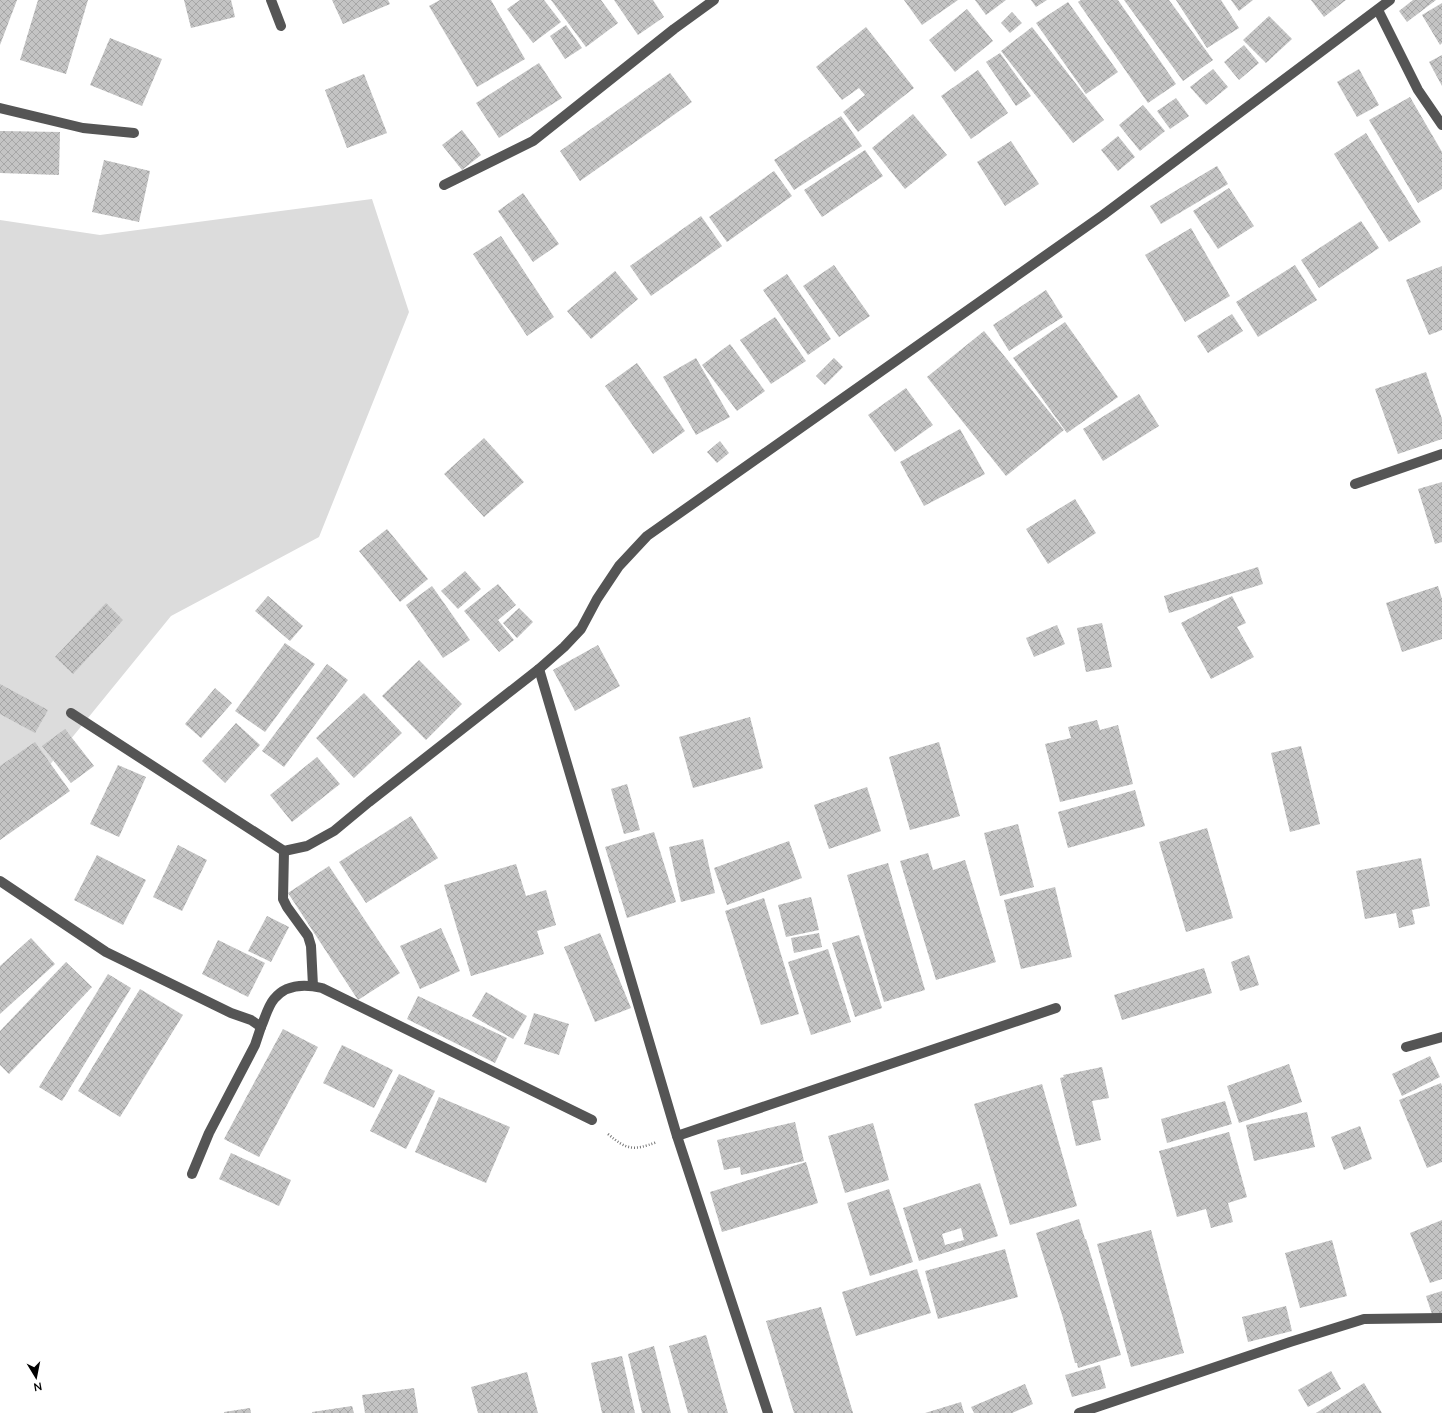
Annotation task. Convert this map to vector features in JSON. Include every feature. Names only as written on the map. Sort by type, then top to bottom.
[{"type":"street","points":[[271,0],[281,26]]},
{"type":"street","points":[[444,185],[533,141],[674,29],[714,0]]},
{"type":"street","points":[[71,713],[284,851],[307,846],[334,831],[539,669],[564,647],[581,628],[597,598],[618,566],[647,536],[1103,215],[1390,0]]},
{"type":"street","points":[[1378,10],[1418,90],[1442,125]]},
{"type":"street","points":[[0,108],[83,128],[134,133]]},
{"type":"street","points":[[1355,484],[1442,454]]},
{"type":"street","points":[[539,669],[677,1136],[768,1413]]},
{"type":"street","points":[[284,851],[284,899],[287,907],[308,936],[311,946],[313,986]]},
{"type":"street","points":[[0,881],[106,952],[231,1013],[251,1020],[260,1027]]},
{"type":"street","points":[[192,1174],[209,1133],[255,1045],[260,1027],[273,999],[284,990],[293,986],[313,986],[329,992],[592,1120]]},
{"type":"street","points":[[677,1136],[1056,1008]]},
{"type":"street","points":[[1406,1047],[1442,1037]]},
{"type":"street","points":[[1079,1413],[1091,1411],[1290,1342],[1364,1319],[1442,1318]]},
{"type":"path","points":[[592,1120],[618,1143],[627,1147],[641,1148],[677,1136]]},
{"type":"shaded area","points":[[372,199],[409,312],[319,537],[171,616],[0,826],[0,220],[100,235]]},
{"type":"building","points":[[0,0],[17,0],[0,45]]},
{"type":"building","points":[[38,0],[88,0],[66,74],[20,60]]},
{"type":"building","points":[[184,0],[231,0],[235,17],[191,28]]},
{"type":"building","points":[[332,0],[388,0],[390,4],[343,24]]},
{"type":"building","points":[[440,0],[491,0],[525,59],[477,87],[429,6]]},
{"type":"building","points":[[520,0],[544,0],[561,22],[533,43],[507,9]]},
{"type":"building","points":[[551,0],[601,0],[618,23],[586,47]]},
{"type":"building","points":[[614,0],[653,0],[664,17],[638,35]]},
{"type":"building","points":[[904,0],[958,0],[922,25]]},
{"type":"building","points":[[975,0],[1006,0],[986,15]]},
{"type":"building","points":[[1031,0],[1047,0],[1036,7]]},
{"type":"building","points":[[1081,0],[1118,0],[1176,84],[1148,103],[1078,2]]},
{"type":"building","points":[[1124,0],[1169,0],[1213,60],[1183,81]]},
{"type":"building","points":[[1176,0],[1221,0],[1239,28],[1207,48]]},
{"type":"building","points":[[1231,0],[1253,0],[1239,11]]},
{"type":"building","points":[[1311,0],[1346,0],[1324,17]]},
{"type":"building","points":[[1413,0],[1436,0],[1407,22],[1399,11]]},
{"type":"building","points":[[1068,2],[1118,72],[1086,94],[1036,23]]},
{"type":"building","points":[[1442,3],[1442,43],[1440,45],[1422,15]]},
{"type":"building","points":[[967,9],[993,41],[955,72],[929,40]]},
{"type":"building","points":[[1012,12],[1022,23],[1010,33],[1001,23]]},
{"type":"building","points":[[1269,16],[1292,39],[1266,63],[1243,40]]},
{"type":"building","points":[[566,25],[582,48],[565,59],[550,36]]},
{"type":"building","points":[[866,27],[914,88],[858,132],[843,112],[865,95],[859,88],[842,100],[816,67]]},
{"type":"building","points":[[1032,27],[1104,120],[1073,143],[1001,51]]},
{"type":"building","points":[[110,38],[162,59],[142,106],[90,85]]},
{"type":"building","points":[[1244,45],[1259,63],[1239,80],[1224,62]]},
{"type":"building","points":[[1000,53],[1031,96],[1016,106],[986,62]]},
{"type":"building","points":[[1442,55],[1442,86],[1429,62]]},
{"type":"building","points":[[539,63],[562,98],[499,138],[476,103]]},
{"type":"building","points":[[1213,69],[1228,87],[1206,105],[1190,87]]},
{"type":"building","points":[[1359,69],[1379,105],[1357,117],[1337,82]]},
{"type":"building","points":[[978,70],[1008,113],[971,139],[941,96]]},
{"type":"building","points":[[670,73],[692,102],[580,181],[560,151]]},
{"type":"building","points":[[364,74],[387,133],[347,148],[325,90]]},
{"type":"building","points":[[1410,97],[1442,152],[1442,189],[1418,203],[1369,120]]},
{"type":"building","points":[[1176,98],[1189,116],[1170,129],[1157,111]]},
{"type":"building","points":[[1143,105],[1165,131],[1140,151],[1119,125]]},
{"type":"building","points":[[913,114],[947,155],[905,189],[872,148]]},
{"type":"building","points":[[841,116],[862,146],[794,190],[774,160]]},
{"type":"building","points":[[462,130],[481,155],[462,170],[442,145]]},
{"type":"building","points":[[0,131],[60,132],[59,175],[0,173]]},
{"type":"building","points":[[1366,133],[1421,222],[1389,242],[1334,154]]},
{"type":"building","points":[[1118,136],[1135,157],[1118,171],[1101,150]]},
{"type":"building","points":[[1011,141],[1039,184],[1005,206],[977,162]]},
{"type":"building","points":[[865,150],[883,176],[822,217],[804,190]]},
{"type":"building","points":[[104,160],[150,171],[139,222],[92,212]]},
{"type":"building","points":[[1217,166],[1228,184],[1161,224],[1150,206]]},
{"type":"building","points":[[774,171],[792,196],[727,242],[709,217]]},
{"type":"building","points":[[1229,188],[1254,226],[1218,249],[1193,211]]},
{"type":"building","points":[[523,193],[559,244],[533,262],[498,211]]},
{"type":"building","points":[[701,216],[722,246],[651,296],[630,266]]},
{"type":"building","points":[[1361,221],[1379,248],[1319,288],[1301,260]]},
{"type":"building","points":[[1191,228],[1230,296],[1185,322],[1145,255]]},
{"type":"building","points":[[501,236],[554,317],[527,336],[473,254]]},
{"type":"building","points":[[834,265],[870,316],[839,337],[803,286]]},
{"type":"building","points":[[1295,265],[1317,300],[1258,337],[1236,302]]},
{"type":"building","points":[[1442,266],[1442,330],[1429,335],[1406,280]]},
{"type":"building","points":[[615,271],[638,299],[591,339],[567,311]]},
{"type":"building","points":[[787,274],[831,339],[808,355],[763,290]]},
{"type":"building","points":[[1046,290],[1063,317],[1009,351],[993,325]]},
{"type":"building","points":[[1232,314],[1243,331],[1208,353],[1197,336]]},
{"type":"building","points":[[775,317],[806,361],[771,384],[740,340]]},
{"type":"building","points":[[1065,322],[1118,397],[1067,433],[1013,358]]},
{"type":"building","points":[[984,331],[1064,430],[1006,476],[927,377]]},
{"type":"building","points":[[730,344],[765,391],[737,411],[702,365]]},
{"type":"building","points":[[696,358],[730,417],[696,435],[663,377]]},
{"type":"building","points":[[834,358],[843,367],[825,385],[816,376]]},
{"type":"building","points":[[637,363],[685,431],[653,454],[605,386]]},
{"type":"building","points":[[1426,372],[1442,419],[1442,439],[1398,454],[1375,389]]},
{"type":"building","points":[[906,388],[933,425],[895,452],[868,415]]},
{"type":"building","points":[[1139,394],[1159,426],[1103,461],[1083,429]]},
{"type":"building","points":[[960,429],[985,474],[924,506],[900,462]]},
{"type":"building","points":[[484,438],[524,482],[484,517],[444,474]]},
{"type":"building","points":[[720,441],[729,453],[717,463],[707,452]]},
{"type":"building","points":[[1442,482],[1442,542],[1435,544],[1418,489]]},
{"type":"building","points":[[1075,499],[1096,533],[1048,564],[1026,529]]},
{"type":"building","points":[[387,529],[428,579],[400,602],[359,551]]},
{"type":"building","points":[[1258,567],[1263,584],[1169,613],[1164,596]]},
{"type":"building","points":[[465,571],[481,589],[458,609],[441,591]]},
{"type":"building","points":[[498,584],[516,605],[498,620],[514,640],[499,652],[464,611]]},
{"type":"building","points":[[432,586],[470,640],[443,658],[406,605]]},
{"type":"building","points":[[1438,586],[1442,599],[1442,639],[1402,652],[1386,603]]},
{"type":"building","points":[[268,596],[303,626],[290,641],[255,611]]},
{"type":"building","points":[[1232,596],[1246,623],[1237,627],[1254,657],[1211,679],[1181,623]]},
{"type":"building","points":[[106,603],[123,620],[73,674],[55,657]]},
{"type":"building","points":[[519,608],[533,622],[517,638],[503,623]]},
{"type":"building","points":[[1102,623],[1112,667],[1086,672],[1077,628]]},
{"type":"building","points":[[1057,625],[1065,644],[1034,657],[1026,638]]},
{"type":"building","points":[[285,643],[315,664],[265,732],[235,711]]},
{"type":"building","points":[[598,645],[620,686],[575,711],[553,670]]},
{"type":"building","points":[[419,660],[462,704],[426,740],[382,696]]},
{"type":"building","points":[[327,664],[348,680],[284,767],[262,751]]},
{"type":"building","points":[[0,684],[48,710],[35,733],[0,714]]},
{"type":"building","points":[[215,688],[232,703],[201,738],[185,724]]},
{"type":"building","points":[[364,693],[402,733],[354,778],[316,738]]},
{"type":"building","points":[[750,717],[763,768],[693,788],[679,737]]},
{"type":"building","points":[[1097,720],[1100,730],[1118,725],[1133,784],[1060,802],[1045,744],[1071,738],[1068,727]]},
{"type":"building","points":[[236,723],[260,745],[225,783],[202,761]]},
{"type":"building","points":[[65,729],[94,766],[71,783],[42,746]]},
{"type":"building","points":[[35,742],[70,791],[0,840],[0,766]]},
{"type":"building","points":[[939,742],[960,816],[910,830],[889,757]]},
{"type":"building","points":[[1301,746],[1320,824],[1290,832],[1271,753]]},
{"type":"building","points":[[317,757],[340,784],[292,822],[270,795]]},
{"type":"building","points":[[118,765],[146,777],[119,837],[90,824]]},
{"type":"building","points":[[627,784],[640,830],[624,834],[611,789]]},
{"type":"building","points":[[867,787],[881,831],[829,849],[814,805]]},
{"type":"building","points":[[1135,790],[1145,826],[1068,848],[1058,812]]},
{"type":"building","points":[[411,816],[438,858],[366,903],[339,862]]},
{"type":"building","points":[[1018,824],[1034,887],[1000,896],[984,833]]},
{"type":"building","points":[[1207,828],[1233,918],[1186,932],[1159,842]]},
{"type":"building","points":[[654,832],[676,902],[627,918],[605,847]]},
{"type":"building","points":[[703,839],[715,893],[681,902],[669,847]]},
{"type":"building","points":[[789,841],[802,878],[727,905],[714,868]]},
{"type":"building","points":[[178,845],[207,860],[182,911],[153,897]]},
{"type":"building","points":[[928,853],[933,870],[965,860],[996,962],[936,980],[900,861]]},
{"type":"building","points":[[97,855],[146,880],[123,925],[74,900]]},
{"type":"building","points":[[1421,858],[1430,906],[1412,910],[1415,924],[1399,928],[1396,913],[1365,919],[1356,871]]},
{"type":"building","points":[[888,863],[925,990],[884,1002],[847,875]]},
{"type":"building","points":[[516,864],[526,896],[546,890],[556,925],[537,931],[544,954],[471,976],[444,885]]},
{"type":"building","points":[[329,866],[400,973],[358,1000],[288,893]]},
{"type":"building","points":[[1055,887],[1072,957],[1021,969],[1004,900]]},
{"type":"building","points":[[811,897],[819,930],[786,937],[778,905]]},
{"type":"building","points":[[764,898],[799,1014],[761,1025],[725,911]]},
{"type":"building","points":[[267,916],[289,927],[271,962],[248,951]]},
{"type":"building","points":[[441,928],[460,971],[420,989],[400,946]]},
{"type":"building","points":[[600,933],[631,1008],[595,1022],[564,947]]},
{"type":"building","points":[[819,933],[822,947],[794,953],[791,938]]},
{"type":"building","points":[[859,935],[882,1008],[855,1017],[832,943]]},
{"type":"building","points":[[31,938],[55,964],[0,1014],[0,966]]},
{"type":"building","points":[[218,940],[265,963],[248,997],[202,974]]},
{"type":"building","points":[[828,949],[851,1022],[811,1035],[788,962]]},
{"type":"building","points":[[1249,955],[1259,985],[1240,991],[1231,962]]},
{"type":"building","points":[[66,962],[92,987],[9,1074],[0,1065],[0,1031]]},
{"type":"building","points":[[1204,968],[1212,993],[1122,1020],[1114,995]]},
{"type":"building","points":[[108,974],[131,988],[62,1101],[39,1087]]},
{"type":"building","points":[[140,989],[183,1015],[120,1117],[78,1091]]},
{"type":"building","points":[[486,992],[527,1016],[513,1039],[472,1016]]},
{"type":"building","points":[[418,996],[507,1038],[495,1063],[407,1019]]},
{"type":"building","points":[[534,1013],[569,1024],[559,1055],[524,1044]]},
{"type":"building","points":[[283,1029],[318,1047],[259,1157],[224,1139]]},
{"type":"building","points":[[342,1045],[393,1070],[374,1108],[323,1083]]},
{"type":"building","points":[[1430,1056],[1440,1077],[1402,1096],[1392,1074]]},
{"type":"building","points":[[1289,1064],[1302,1102],[1239,1123],[1227,1086]]},
{"type":"building","points":[[1102,1067],[1109,1098],[1092,1101],[1101,1140],[1076,1146],[1060,1078],[1064,1077],[1063,1075]]},
{"type":"building","points":[[399,1074],[435,1091],[406,1149],[370,1131]]},
{"type":"building","points":[[1441,1083],[1442,1162],[1427,1168],[1399,1100]]},
{"type":"building","points":[[1042,1084],[1077,1206],[1010,1225],[974,1104]]},
{"type":"building","points":[[439,1097],[510,1127],[486,1183],[415,1152]]},
{"type":"building","points":[[1225,1101],[1232,1124],[1167,1143],[1161,1119]]},
{"type":"building","points":[[1307,1112],[1315,1147],[1254,1161],[1246,1125]]},
{"type":"building","points":[[795,1122],[804,1161],[741,1175],[740,1167],[724,1170],[717,1140]]},
{"type":"building","points":[[873,1123],[889,1180],[845,1193],[828,1136]]},
{"type":"building","points":[[1360,1126],[1372,1159],[1344,1170],[1331,1137]]},
{"type":"building","points":[[1229,1132],[1247,1197],[1228,1203],[1233,1222],[1211,1228],[1206,1209],[1177,1217],[1159,1151]]},
{"type":"building","points":[[231,1153],[291,1180],[279,1206],[219,1179]]},
{"type":"building","points":[[806,1162],[818,1203],[722,1232],[710,1192]]},
{"type":"building","points":[[980,1183],[998,1236],[919,1261],[903,1208]],"holes":[[[961,1228],[964,1240],[945,1245],[942,1234]]]},
{"type":"building","points":[[889,1189],[913,1262],[870,1276],[847,1203]]},
{"type":"building","points":[[1079,1219],[1121,1355],[1078,1368],[1077,1363],[1075,1363],[1063,1318],[1036,1233]]},
{"type":"building","points":[[1442,1220],[1442,1279],[1430,1283],[1410,1233]]},
{"type":"building","points":[[1151,1230],[1184,1353],[1131,1367],[1097,1244]]},
{"type":"building","points":[[1332,1240],[1347,1296],[1300,1308],[1285,1253]]},
{"type":"building","points":[[1005,1249],[1018,1297],[938,1319],[925,1271]]},
{"type":"building","points":[[917,1269],[931,1313],[856,1336],[842,1292]]},
{"type":"building","points":[[1442,1291],[1442,1314],[1433,1317],[1426,1296]]},
{"type":"building","points":[[1286,1306],[1292,1331],[1248,1342],[1242,1317]]},
{"type":"building","points":[[821,1307],[853,1413],[794,1413],[766,1321]]},
{"type":"building","points":[[706,1335],[728,1413],[688,1413],[669,1346]]},
{"type":"building","points":[[654,1346],[671,1413],[642,1413],[628,1354]]},
{"type":"building","points":[[622,1356],[635,1413],[602,1413],[591,1363]]},
{"type":"building","points":[[1100,1365],[1106,1388],[1072,1397],[1065,1375]]},
{"type":"building","points":[[1331,1371],[1341,1389],[1308,1407],[1298,1390]]},
{"type":"building","points":[[527,1372],[538,1413],[478,1413],[471,1387]]},
{"type":"building","points":[[1364,1383],[1382,1413],[1316,1413]]},
{"type":"building","points":[[1025,1384],[1033,1404],[1012,1413],[974,1413],[971,1407]]},
{"type":"building","points":[[414,1388],[418,1413],[365,1413],[362,1395]]},
{"type":"building","points":[[961,1402],[964,1413],[925,1413]]},
{"type":"building","points":[[352,1406],[354,1413],[312,1413],[312,1412]]},
{"type":"building","points":[[250,1408],[251,1413],[224,1413],[224,1412]]}]
